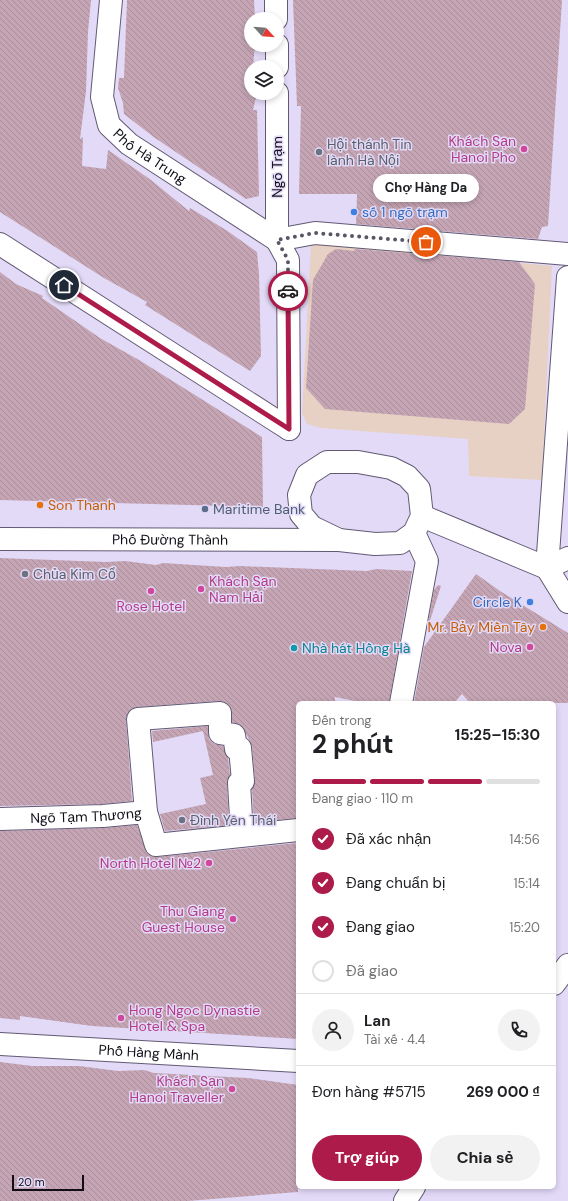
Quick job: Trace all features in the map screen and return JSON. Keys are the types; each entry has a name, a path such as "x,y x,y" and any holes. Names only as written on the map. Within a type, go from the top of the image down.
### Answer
{"street":[{"name":"Phố Hà Trung","path":"111,0 102,97 109,125 129,144 277,240"},
{"path":"276,0 276,12"},
{"name":"Ngõ Trạm","path":"277,100 277,240"},
{"path":"0,244 289,429 288,260 277,240 315,233 568,254"},
{"path":"568,277 547,568 568,602"},
{"path":"401,701 427,561 418,525 419,489 407,476 391,468 358,462 327,462 307,475 299,495 301,514 312,526 339,540 375,544 400,543 418,525"},
{"path":"418,525 547,568 568,558"},
{"name":"Phố Đường Thành","path":"0,538 339,540"},
{"path":"146,812 138,719 220,714 220,733 234,735 236,749 240,748 243,781 239,783 242,835"},
{"name":"Ngõ Tạm Thương","path":"0,819 103,816 146,812 156,845 296,830"},
{"path":"556,981 568,965"},
{"name":"Phố Hàng Mành","path":"0,1044 296,1061"},
{"path":"405,1201 413,1189"}],"shaded area":[{"path":"311,243 552,266 542,480 469,476 468,439 321,428 307,424 302,413"}],"building":[{"path":"0,0 91,0 88,32 86,91 80,139 83,137 82,166 106,169 108,150 151,180 189,211 190,208 226,230 257,252 261,356 250,371 145,305 147,302 104,278 0,212"},
{"path":"127,0 254,0 255,12 244,12 244,52 254,52 254,60 244,60 244,100 255,100 253,110 257,110 259,196 246,199 155,138 124,114 123,103 118,88 119,78 124,78"},
{"path":"293,0 562,0 548,226 542,227 538,239 356,224 357,194 299,194 301,106 297,106"},
{"path":"336,249 354,251 355,249 519,262 535,284 525,409 509,424 325,409 306,388 313,280 328,254"},
{"path":"0,272 16,284 43,296 42,298 100,338 139,360 262,437 263,507 0,500"},
{"path":"0,558 106,562 125,561 156,565 163,563 226,567 240,566 367,571 376,569 412,571 389,701 355,701 335,697 335,701 296,701 296,818 254,822 252,789 255,780 252,746 243,727 232,722 230,706 225,702 219,701 137,707 131,709 127,714 126,720 132,801 102,804 0,806"},
{"path":"476,574 500,591 568,633 568,703 556,703 556,701 468,701 462,694 456,701 414,701 424,647"},
{"path":"438,585 441,586 427,630 434,590"},
{"path":"208,726 209,739 213,743 223,746 228,758 230,775 227,784 229,825 165,831 160,814 206,804 200,778 213,775 203,731 153,742 152,731"},
{"path":"137,825 147,853 157,857 296,843 296,1039 92,1026 20,1016 20,1020 0,1018 0,831 103,828"},
{"path":"0,1062 32,1066 79,1066 118,1071 144,1070 154,1073 248,1078 296,1085 296,1189 298,1189 298,1192 188,1201 0,1201"}],"way so far":[{"path":"288,291 288,260 277,240 315,233 426,242"}],"place":[{"name":"Khách Sạn Hanoi Pho","path":"524,149"},
{"name":"Hội thánh Tin lành Hà Nội","path":"319,152"},
{"name":"số 1 ngõ trạm","path":"354,212"},
{"name":"Chợ Hàng Da","path":"426,242"},
{"name":"Son Thanh","path":"40,505"},
{"name":"Maritime Bank","path":"205,509"},
{"name":"Chủa Kim Cổ","path":"25,574"},
{"name":"Khách Sạn Nam Hải","path":"201,589"},
{"name":"Rose Hotel","path":"151,591"},
{"name":"Circle K","path":"530,602"},
{"name":"Mr. Bảy Miền Tây","path":"543,627"},
{"name":"Nova","path":"530,647"},
{"name":"Nhà hát Hồng Hà","path":"294,648"},
{"name":"Đình Yên Thái","path":"182,820"},
{"name":"North Hotel №2","path":"209,863"},
{"name":"Thu Giang Guest House","path":"233,919"},
{"name":"Hong Ngoc Dynastie Hotel & Spa","path":"121,1018"},
{"name":"Khách Sạn Hanoi Traveller","path":"232,1089"}],"route":[{"path":"64,285 289,429 288,291"}]}
